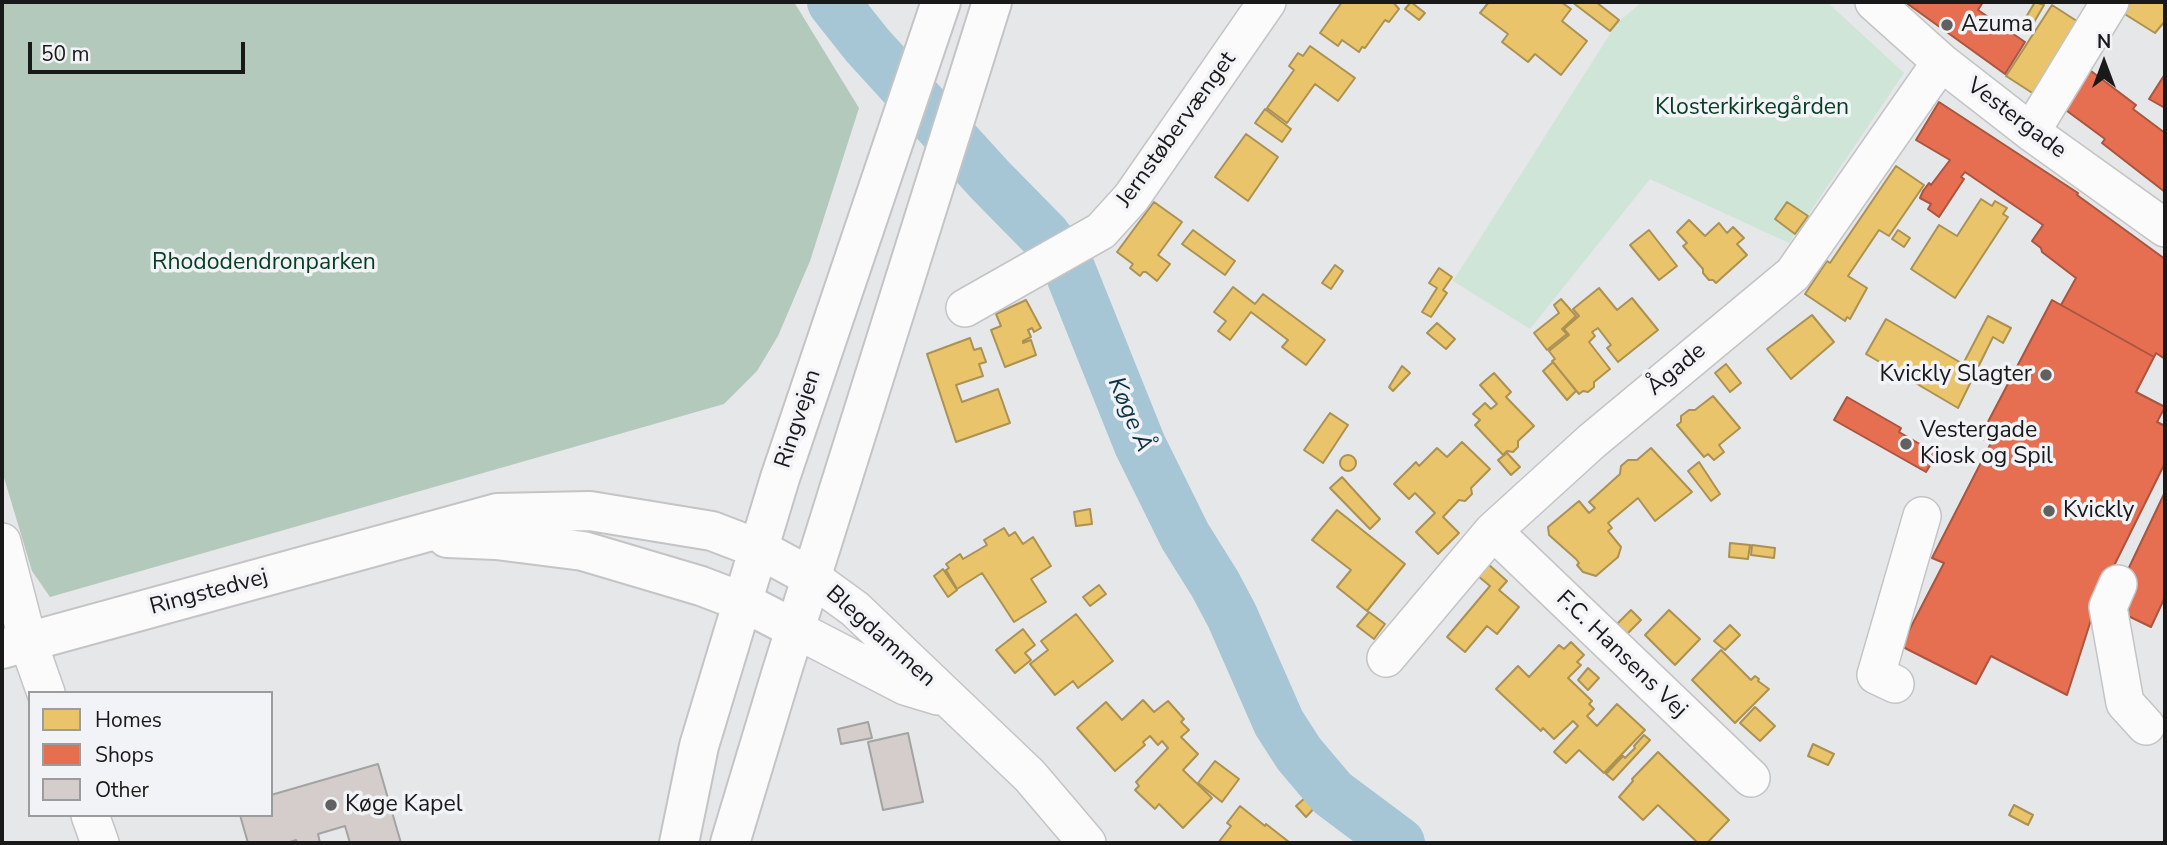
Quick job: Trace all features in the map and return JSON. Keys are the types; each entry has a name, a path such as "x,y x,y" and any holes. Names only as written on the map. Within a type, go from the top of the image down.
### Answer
{"main road":[{"path":"730,843 992,2"},
{"name":"Ringvejen","path":"678,843 699,746 814,373 937,17"},
{"name":"Ringstedvej","path":"15,645 497,513 590,511 712,531 759,549 811,577"},
{"name":"Ringstedvej","path":"417,537 496,540 583,551 701,586 743,602 795,629"}],"street":[{"name":"Jernstøbervænget","path":"965,308 1101,231 1131,198 1267,2"},
{"name":"Vestergade","path":"1874,2 1941,61 2031,132 2165,228"},
{"path":"2031,132 2110,2"},
{"name":"Ågade","path":"1386,658 1493,531 1592,440 1793,274 1941,61"},
{"path":"1895,684 1876,675 1922,516"},
{"name":"F.C. Hansens Vej","path":"1493,531 1751,778"},
{"path":"2,542 15,645 45,691"},
{"name":"Blegdammen","path":"811,577 855,609 1030,776 1087,843"},
{"path":"2118,584 2108,607 2125,703 2146,726"},
{"name":"Blegdammen","path":"795,629 905,686 948,699"},
{"path":"91,817 100,843"}],"green space":[{"name":"Rhododendronparken","path":"2,2 794,2 859,108 810,261 778,336 757,371 724,404 50,597 32,571 2,471"},
{"name":"Klosterkirkegården","path":"1642,2 1827,2 1904,73 1789,243 1650,179 1530,329 1453,281 1617,23"}],"building: Homes":[{"path":"1342,2 1393,2 1399,9 1389,22 1385,20 1365,48 1362,47 1359,52 1342,40 1338,46 1320,33"},
{"path":"1411,2 1425,13 1419,20 1405,9"},
{"path":"1489,2 1561,2 1571,9 1562,21 1587,41 1561,75 1535,54 1528,62 1502,42 1508,34 1480,13"},
{"path":"1572,2 1596,2 1619,20 1610,31"},
{"path":"2035,2 2044,5 2030,29 2022,24"},
{"path":"2130,2 2165,2 2165,21 2155,33 2123,13"},
{"path":"2052,5 2083,25 2037,96 2006,76"},
{"path":"1310,46 1355,78 1338,101 1315,84 1287,123 1267,108 1294,70 1289,66 1298,53 1303,56"},
{"path":"1265,109 1291,129 1282,142 1255,123"},
{"path":"1246,134 1278,157 1248,201 1215,177"},
{"path":"1896,166 1924,185 1889,236 1879,230 1848,276 1867,288 1850,319 1847,317 1845,321 1805,294 1827,261 1830,263"},
{"path":"1981,199 1992,206 1995,201 2007,208 2003,214 2008,217 1955,298 1911,269 1939,225 1957,236"},
{"path":"1154,202 1182,222 1158,255 1170,264 1157,281 1146,272 1140,276 1130,268 1133,264 1117,252"},
{"path":"1787,202 1808,216 1795,234 1775,219"},
{"path":"1689,220 1705,236 1719,223 1727,233 1733,227 1744,238 1737,244 1747,255 1716,283 1703,273 1703,269 1683,246 1687,243 1677,232"},
{"path":"1193,230 1235,261 1225,275 1182,244"},
{"path":"1649,230 1677,266 1659,280 1630,245"},
{"path":"1898,230 1910,238 1904,247 1892,239"},
{"path":"1335,265 1343,271 1331,289 1322,283"},
{"path":"1439,268 1452,277 1443,290 1447,293 1431,317 1422,312 1437,288 1429,283"},
{"path":"1233,287 1255,304 1263,294 1325,340 1306,365 1282,347 1288,340 1251,312 1230,340 1218,331 1226,321 1214,312"},
{"path":"1599,288 1617,310 1632,298 1658,330 1618,362 1607,348 1611,345 1598,328 1592,332 1595,336 1589,342 1610,369 1594,382 1594,387 1588,392 1579,394 1552,361 1555,359 1549,351 1569,335 1564,329 1579,316 1573,309"},
{"path":"1561,299 1576,316 1562,329 1567,334 1547,350 1534,333 1559,313 1554,305"},
{"path":"1026,300 1041,328 1034,332 1032,328 1028,330 1031,337 1023,343 1031,340 1036,355 1005,367 991,330 1001,326 996,314"},
{"path":"1812,315 1834,342 1791,379 1767,349"},
{"path":"1988,316 2011,328 2003,343 1993,337 1958,408 1866,354 1886,319 1963,364"},
{"path":"1437,323 1455,339 1446,349 1427,333"},
{"path":"970,338 974,350 981,348 986,362 979,364 983,376 956,385 962,402 998,389 1010,423 956,442 927,354"},
{"path":"1553,362 1576,391 1567,400 1543,371"},
{"path":"1726,364 1741,383 1730,392 1715,373"},
{"path":"1402,366 1410,373 1393,391 1389,387"},
{"path":"1494,373 1511,392 1506,397 1534,426 1518,441 1518,447 1513,452 1507,451 1503,455 1475,425 1480,420 1473,414 1485,403 1491,409 1497,404 1480,385"},
{"path":"1713,396 1740,428 1719,445 1724,452 1714,460 1708,454 1704,457 1677,425 1681,422 1681,416 1689,410 1695,410"},
{"path":"1330,413 1348,425 1323,463 1304,450"},
{"path":"1462,442 1490,469 1471,488 1472,494 1465,501 1459,500 1443,517 1459,533 1438,554 1416,532 1435,513 1415,493 1409,499 1394,484 1416,462 1419,466 1437,448 1447,457"},
{"path":"1651,448 1692,492 1655,521 1638,498 1608,523 1612,528 1608,531 1621,547 1618,557 1596,576 1583,572 1576,559 1549,535 1548,527 1579,501 1589,513 1595,508 1589,502 1620,474 1621,466 1628,460 1637,460"},
{"path":"1507,453 1520,467 1511,475 1498,460"},
{"path":"1345,455 1351,455 1356,463 1354,469 1345,471 1340,466 1340,460"},
{"path":"1699,462 1720,494 1711,501 1688,471"},
{"path":"1342,477 1380,519 1370,529 1330,488"},
{"path":"1090,509 1092,524 1076,526 1074,512"},
{"path":"1337,510 1405,564 1367,611 1337,587 1351,570 1312,540"},
{"path":"1004,528 1009,536 1015,532 1023,544 1033,537 1051,566 1031,579 1046,602 1014,622 982,573 957,589 946,570 949,568 946,564 960,554 963,559 987,545 984,540"},
{"path":"1730,543 1750,545 1748,559 1729,557"},
{"path":"1752,545 1775,548 1774,558 1751,555"},
{"path":"1488,564 1507,581 1499,590 1519,607 1497,634 1487,626 1465,652 1447,637 1490,586 1478,576"},
{"path":"943,569 957,590 948,597 934,576"},
{"path":"1099,585 1106,594 1090,606 1083,597"},
{"path":"1631,610 1641,620 1627,634 1617,624"},
{"path":"1669,610 1700,639 1675,665 1645,635"},
{"path":"1369,612 1385,624 1374,639 1357,626"},
{"path":"1076,614 1113,661 1078,688 1073,681 1055,695 1030,664 1048,650 1041,641"},
{"path":"1730,625 1740,635 1725,650 1714,641"},
{"path":"1023,629 1035,645 1025,653 1031,660 1015,673 996,650"},
{"path":"1571,642 1584,655 1577,662 1581,665 1568,678 1592,701 1589,704 1594,709 1587,716 1597,726 1617,704 1645,730 1604,773 1579,750 1566,763 1554,752 1578,726 1573,721 1554,739 1543,728 1541,731 1496,689 1518,666 1529,677 1559,645 1564,649"},
{"path":"1721,650 1751,680 1755,676 1769,689 1735,723 1692,680"},
{"path":"1588,668 1599,678 1588,690 1578,680"},
{"path":"1143,700 1154,712 1168,701 1184,719 1181,722 1189,730 1181,737 1198,754 1183,770 1212,798 1183,828 1159,804 1155,809 1135,790 1139,786 1136,782 1168,748 1162,741 1158,745 1150,736 1143,742 1145,745 1115,771 1077,728 1106,702 1122,720"},
{"path":"1755,707 1775,726 1760,741 1740,723"},
{"path":"1644,735 1650,740 1613,780 1606,774 1635,748"},
{"path":"1813,744 1834,754 1828,765 1808,756"},
{"path":"1658,752 1729,820 1707,843 1698,843 1658,805 1643,820 1619,797"},
{"path":"1215,761 1239,779 1222,802 1198,783"},
{"path":"1307,796 1317,805 1306,817 1296,806"},
{"path":"2014,805 2033,815 2028,825 2009,815"},
{"path":"1240,806 1289,842 1218,843 1231,826 1227,823"}],"building: Shops":[{"path":"1905,2 1983,2 1978,10 2025,42 2005,74"},
{"path":"2091,71 2136,105 2133,109 2165,133 2165,192 2102,143 2105,139 2063,108"},
{"path":"2165,74 2165,108 2149,99"},
{"path":"1939,102 2078,193 2077,195 2165,259 2165,359 2156,353 2154,357 2061,305 2076,278 2032,241 2043,225 1965,172 1961,177 1964,179 1939,217 1928,209 1931,204 1920,198 1923,191 1950,160 1916,140"},
{"name":"Kvickly","path":"2052,300 2154,357 2136,392 2165,407 2157,422 2165,426 2165,463 2098,598 2067,695 1991,656 1976,684 1901,646 1944,563 1932,558 1991,443 1980,437"},
{"path":"1847,397 1901,428 1899,432 1937,454 1926,472 1834,420"},
{"path":"2165,492 2165,597 2151,627 2122,613 2136,583 2124,578"}],"building: Other":[{"path":"868,722 872,738 841,744 838,729"},
{"path":"908,733 923,802 883,810 868,742"},
{"name":"Køge Kapel","path":"378,764 401,843 350,843 345,826 318,834 320,843 297,843 296,840 287,843 248,843 241,817 273,817 273,794"}],"waterway":[{"name":"Køge Å","path":"833,2 867,45 1045,236 1069,268 1140,445 1185,536 1232,616 1279,723 1299,754 1332,793 1399,843"}],"place":[{"name":"Azuma","path":"1947,25"},
{"name":"Kvickly Slagter","path":"2046,375"},
{"name":"Vestergade Kiosk og Spil","path":"1906,444"},
{"name":"Kvickly","path":"2049,511"},
{"name":"Køge Kapel","path":"331,805"}]}
